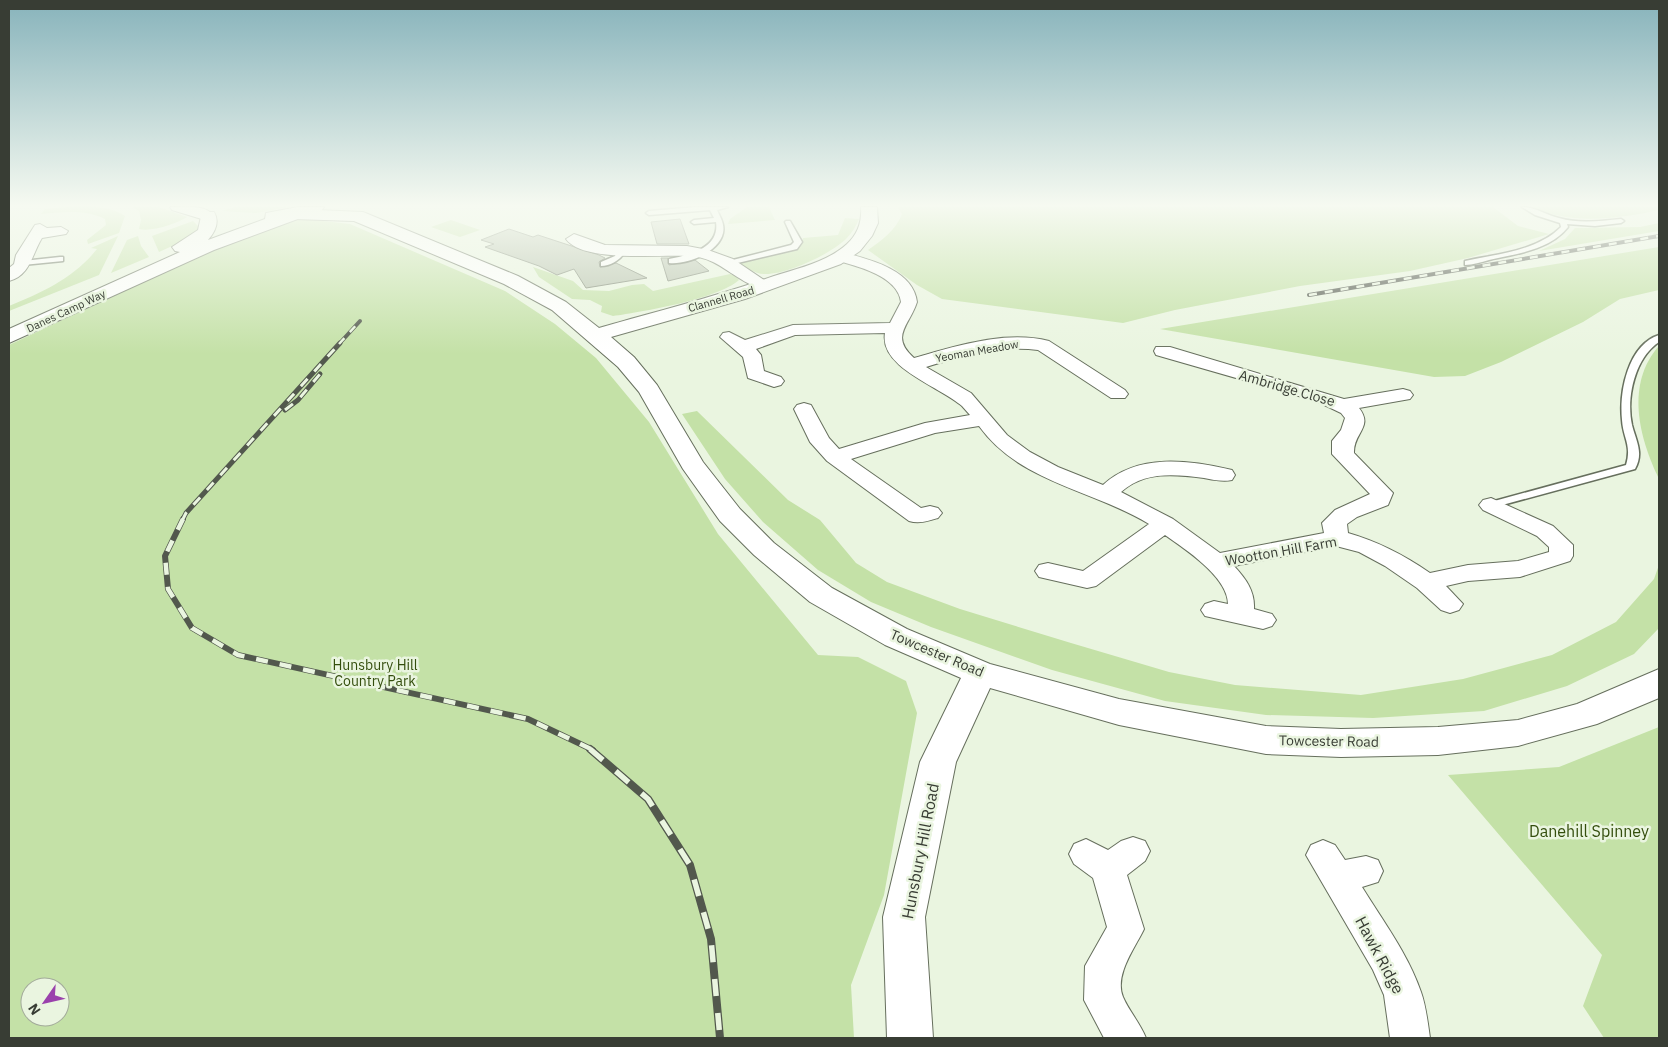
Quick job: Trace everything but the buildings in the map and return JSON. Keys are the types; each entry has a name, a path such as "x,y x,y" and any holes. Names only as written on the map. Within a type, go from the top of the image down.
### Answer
{"main road":[{"name":"Danes Camp Way","path":"9,325 162,256"},
{"name":"Danes Camp Way","path":"9,337 186,256"},
{"name":"Towcester Road","path":"455,256 511,280 559,306 626,362 649,390 692,464 730,515 764,549 821,595 896,637 980,673 1119,712 1266,740 1342,743 1438,741 1518,733 1585,716 1650,688 1659,681"},
{"name":"Clannell Road","path":"596,335 765,286 841,257"},
{"name":"Hunsbury Hill Road","path":"910,1038 907,1010 904,917 938,762 980,673"}],"street":[{"path":"9,276 23,264 24,256"},
{"path":"708,256 728,264 765,286"},
{"path":"774,381 747,377 752,356 736,342 793,330 855,327 894,328 908,302 908,292 898,281 880,271 861,262 841,257"},
{"name":"Yeoman Meadow","path":"894,328 893,339 899,353 911,364 960,393 974,405 1001,440 1034,465 1062,479 1106,494 1137,508 1165,524 1216,562 1230,575 1242,594 1252,618 1214,610"},
{"name":"Yeoman Meadow","path":"911,364 1027,339 1043,345 1118,394"},
{"name":"Ambridge Close","path":"1163,351 1283,381 1342,405 1353,413 1356,421 1354,430 1343,441 1343,454 1382,492 1380,500 1364,508 1340,515 1334,523 1337,538"},
{"path":"1342,405 1402,395"},
{"path":"814,414 822,444 862,479 900,502 915,517"},
{"path":"836,457 932,427 984,419"},
{"path":"1106,494 1118,481 1136,472 1202,465 1224,475"},
{"path":"1426,582 1468,573 1520,569 1561,556 1561,545 1545,531 1491,505"},
{"path":"1048,571 1092,588 1165,524"},
{"name":"Wootton Hill Farm","path":"1216,562 1337,538 1368,547 1394,560 1426,582 1450,604"},
{"path":"1109,858 1126,929 1104,966 1103,1000 1126,1038"},
{"name":"Hawk Ridge","path":"1342,868 1402,994 1410,1038"}],"lane":[{"path":"604,264 619,256"},
{"path":"672,261 684,260 694,256"},
{"path":"728,264 760,256"},
{"path":"1468,263 1495,256"},
{"path":"23,264 60,259"},
{"path":"1491,505 1630,467 1636,451 1626,417 1628,386 1633,369 1650,342 1659,338"}],"green space":[{"path":"91,256 108,256 99,275 9,311 9,306 57,283"},
{"path":"119,256 149,257 111,273"},
{"name":"Hunsbury Hill Country Park","path":"199,256 424,256 505,291 555,324 596,358 649,422 718,534 818,655 858,657 906,681 917,713 884,895 851,985 854,1038 9,1038 9,345"},
{"path":"821,256 784,271 764,274 754,272 739,263 764,257"},
{"path":"876,256 1475,256 1410,271 1300,286 1175,310 1123,323 942,299 917,285"},
{"path":"1605,256 1659,256 1659,290 1620,299 1583,322 1501,362 1465,376 1434,377 1160,329"},
{"path":"533,267 573,281 583,290 609,291 644,284 653,291 730,274 736,276 739,280 729,287 698,299 613,316 601,312 602,306 590,300 572,299 539,277"},
{"path":"1659,346 1659,479 1641,429 1639,394 1642,377 1648,361"},
{"path":"697,411 788,500 820,520 856,563 887,582 960,609 1169,672 1235,685 1361,695 1463,679 1552,655 1616,622 1654,579 1659,565 1659,628 1634,654 1567,686 1484,711 1373,718 1266,715 1165,701 1052,670 931,627 871,602 818,570 763,522 725,479 682,414"},
{"name":"Danehill Spinney","path":"1659,727 1659,1038 1604,1038 1583,1006 1602,955 1448,775 1559,767"}],"railway":[{"path":"1309,295 1541,256"},
{"path":"339,344 360,321"},
{"path":"183,519 186,513 340,343"},
{"path":"285,410 298,400 320,374"},
{"path":"183,519 165,556 168,589 192,628 238,655 528,719 593,750"},
{"path":"590,749 648,799 690,865 711,939 720,1038"}]}
